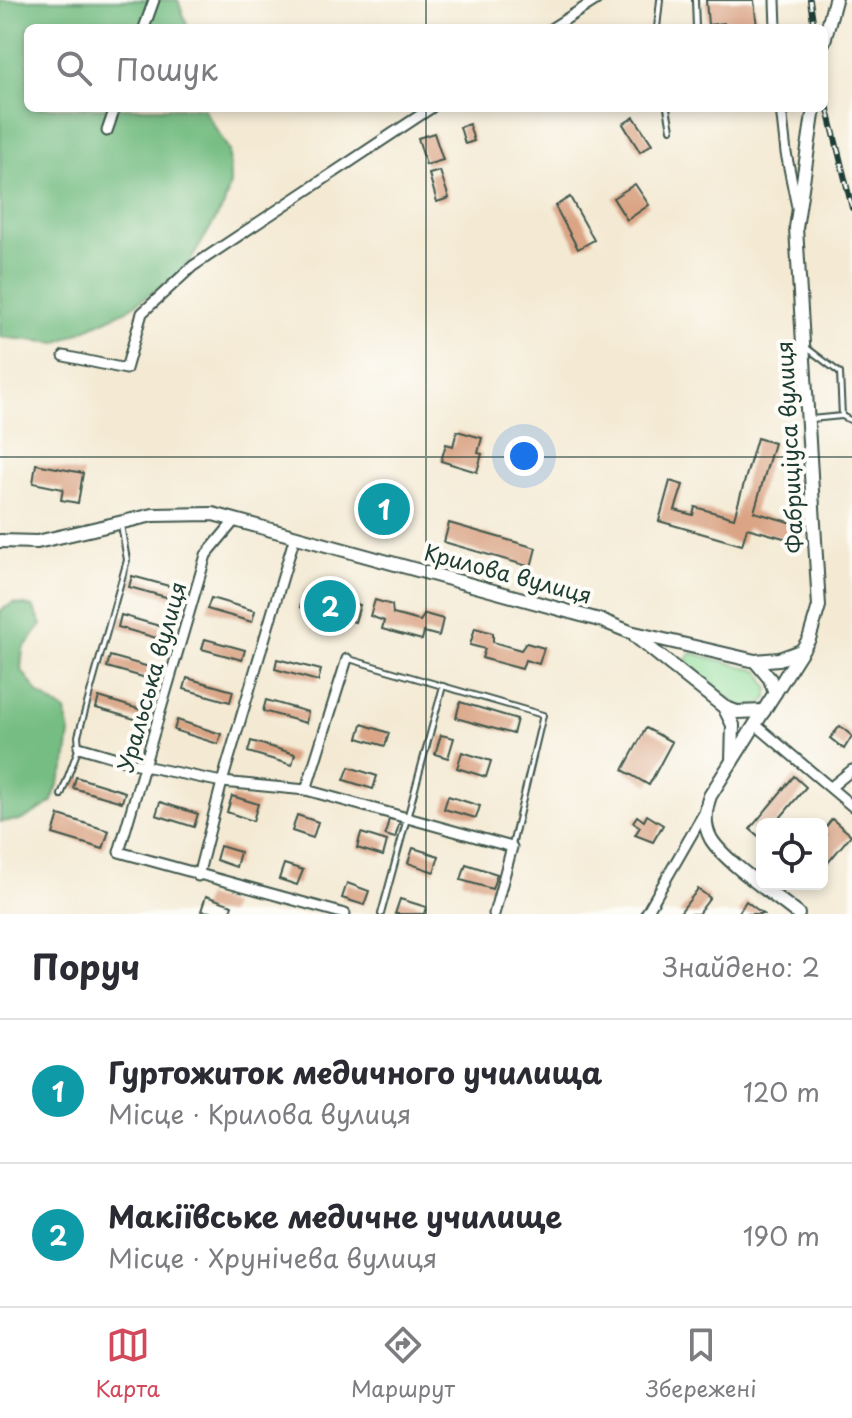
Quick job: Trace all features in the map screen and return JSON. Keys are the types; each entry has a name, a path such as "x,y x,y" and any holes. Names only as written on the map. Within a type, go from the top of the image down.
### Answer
{"main road":[{"path":"828,26 835,0"},
{"name":"Фабриціуса вулиця","path":"704,813 710,796 809,639 819,606 796,228 813,112"},
{"name":"Крилова вулиця","path":"1,541 37,542 153,515 213,514 603,621 630,632"},
{"path":"630,632 755,661 779,659 801,651"},
{"path":"630,632 724,707 737,712 764,711"},
{"path":"676,667 680,650 687,646"},
{"path":"755,661 770,679 775,693"},
{"path":"724,707 733,725 732,761"},
{"path":"704,813 710,838 723,853 798,914"}],"street":[{"path":"145,24 154,0"},
{"path":"558,24 596,0"},
{"path":"775,0 776,24"},
{"path":"107,131 114,112"},
{"path":"64,356 126,369 142,313 193,266 425,112"},
{"path":"781,112 786,153 799,213"},
{"name":"Уральська вулиця","path":"198,876 119,852 206,555 235,520"},
{"path":"295,536 222,782 198,876 345,914"},
{"path":"306,790 347,659"},
{"path":"756,725 852,806"},
{"path":"79,747 144,766 222,782 306,790 512,847 494,914"},
{"path":"831,787 852,770"},
{"path":"646,914 704,813"}],"lane":[{"path":"657,24 660,0"},
{"path":"695,0 696,24"},
{"path":"668,112 671,129"},
{"path":"804,346 840,373 842,416"},
{"path":"809,420 842,416 852,421"},
{"path":"61,795 79,747 78,736 127,560 121,522"},
{"path":"347,659 543,715 512,847"},
{"path":"381,914 443,686"}],"green space":[{"path":"0,0 178,0 187,24 24,24 24,112 205,112 229,150 230,184 224,205 190,262 174,278 127,310 57,343 0,337"},
{"path":"13,603 33,607 42,625 23,649 21,669 39,694 65,711 70,733 66,764 51,803 22,820 0,822 0,611"},
{"path":"692,653 759,671 769,689 767,698 760,706 739,706 689,665 686,659"}],"building":[{"path":"706,0 754,0 757,24 708,24"},
{"path":"634,117 652,144 640,152 623,124"},
{"path":"469,124 474,141 465,144 460,127"},
{"path":"434,133 443,160 426,165 418,138"},
{"path":"440,171 449,198 437,202 429,174"},
{"path":"635,184 649,205 627,220 613,198"},
{"path":"570,197 594,240 578,249 555,206"},
{"path":"457,431 482,438 477,472 441,461 446,444 453,446"},
{"path":"757,438 774,443 754,512 800,525 795,541 747,528 742,545 659,521 670,481 683,485 675,510 693,515 695,507 734,518"},
{"path":"36,464 83,473 78,503 61,500 63,489 33,483"},
{"path":"368,490 408,502 401,527 361,515"},
{"path":"449,523 536,548 531,567 444,542"},
{"path":"132,576 180,589 177,600 129,587"},
{"path":"305,590 360,605 355,622 300,607"},
{"path":"211,598 255,611 252,622 207,609"},
{"path":"375,600 392,605 393,614 420,621 425,614 443,619 439,636 424,632 422,640 382,629 384,621 370,616"},
{"path":"121,615 170,629 167,641 118,627"},
{"path":"475,628 493,633 493,642 521,650 526,643 544,648 539,664 525,660 522,669 482,658 485,649 470,645"},
{"path":"205,639 245,650 242,660 202,649"},
{"path":"110,656 160,670 157,681 107,667"},
{"path":"277,659 321,670 318,681 275,669"},
{"path":"187,678 233,691 230,702 184,689"},
{"path":"99,697 145,711 142,721 96,708"},
{"path":"266,700 308,712 306,723 263,711"},
{"path":"460,702 517,719 513,734 456,718"},
{"path":"177,720 221,734 218,744 174,730"},
{"path":"362,724 389,733 385,746 358,738"},
{"path":"840,726 852,736 844,749 830,738"},
{"path":"646,728 672,742 649,785 623,770"},
{"path":"441,735 454,738 448,758 435,754"},
{"path":"251,741 295,754 292,765 248,752"},
{"path":"462,752 491,761 486,777 457,768"},
{"path":"349,767 377,776 373,789 344,780"},
{"path":"794,776 806,787 780,818 759,818"},
{"path":"76,777 125,792 122,802 73,788"},
{"path":"232,796 258,804 253,821 227,812"},
{"path":"448,796 480,806 476,818 444,809"},
{"path":"160,802 198,814 194,827 156,815"},
{"path":"59,815 109,831 103,849 53,834"},
{"path":"297,815 318,822 313,838 292,831"},
{"path":"647,815 663,825 653,842 635,835 640,827 633,822 637,816 644,821"},
{"path":"389,819 400,821 395,838 385,835"},
{"path":"832,819 851,835 828,863 828,824"},
{"path":"361,833 387,841 383,856 357,848"},
{"path":"220,846 240,852 236,867 216,860"},
{"path":"413,848 439,856 434,872 408,863"},
{"path":"284,864 303,870 297,885 279,879"},
{"path":"466,864 497,874 492,889 461,880"},
{"path":"347,883 369,891 364,905 342,898"},
{"path":"698,889 710,898 698,914 679,914"},
{"path":"206,896 232,905 229,914 201,911"},
{"path":"400,899 426,907 424,914 395,914"},
{"path":"746,901 763,914 738,914"}],"railway":[{"path":"810,0 813,24"},
{"path":"828,109 852,208"}],"place":[{"name":"Гуртожиток медичного училища","path":"384,509"},
{"name":"Макіївське медичне училище","path":"330,606"}]}
